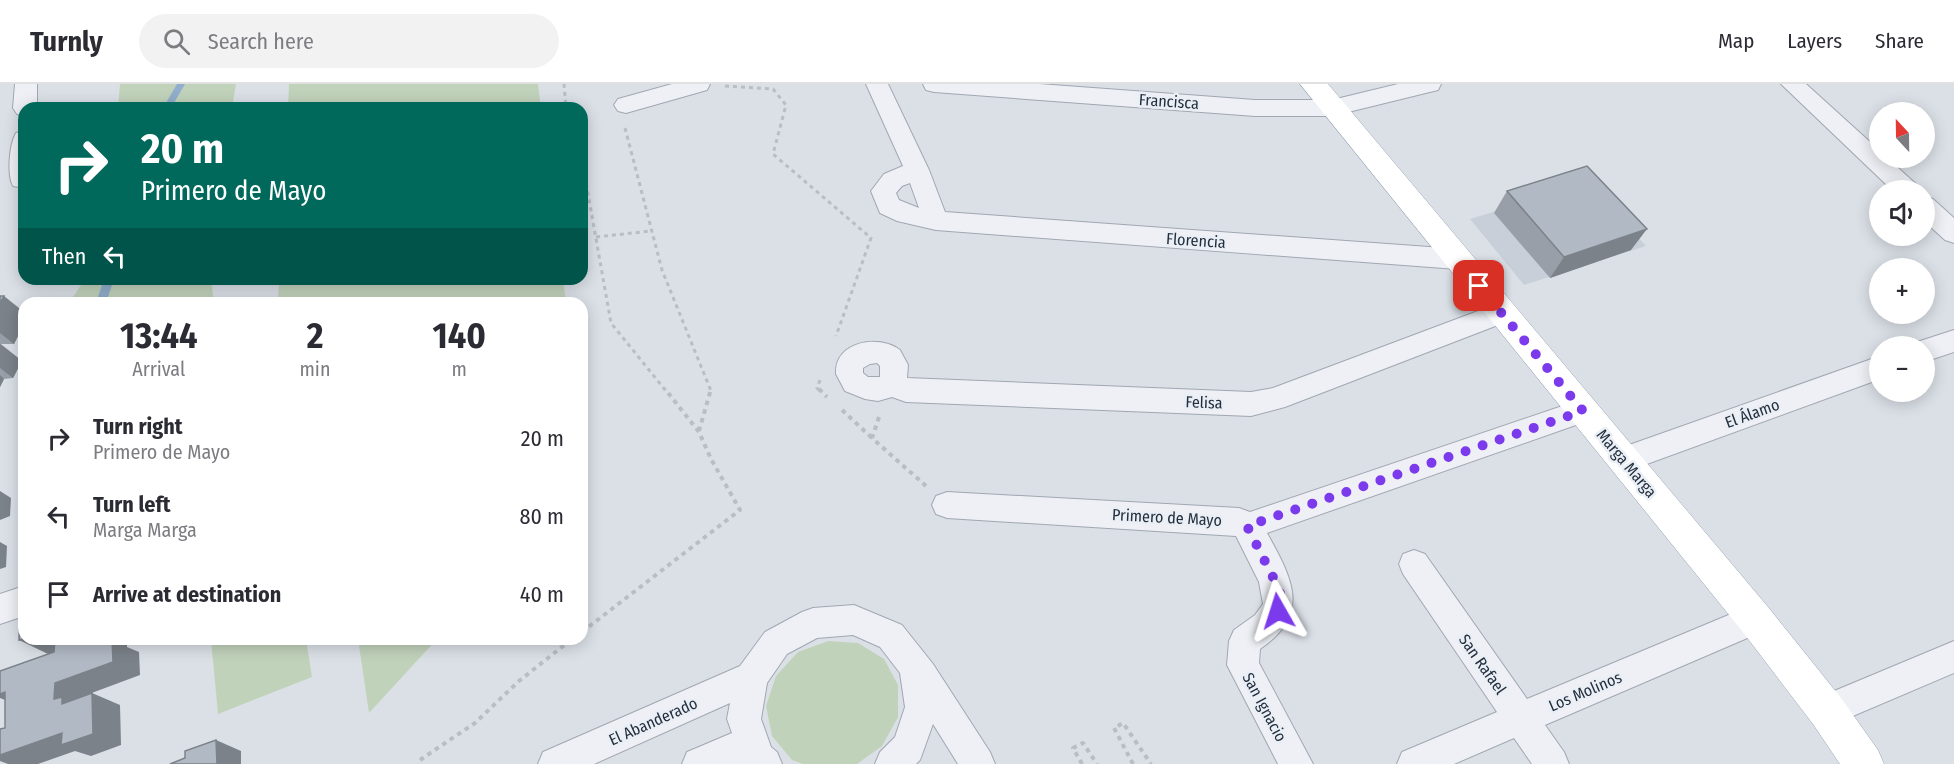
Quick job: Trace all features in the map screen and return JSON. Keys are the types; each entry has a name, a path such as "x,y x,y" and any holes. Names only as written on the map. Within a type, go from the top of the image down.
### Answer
{"main road":[{"name":"Marga Marga","path":"1313,84 1755,619 1827,711 1864,764"}],"street":[{"path":"25,102 26,84"},
{"path":"626,105 699,84"},
{"path":"877,84 917,170 936,221"},
{"name":"Francisca","path":"934,84 1255,108 1332,108 1430,84"},
{"path":"1792,84 1896,180"},
{"name":"Florencia","path":"917,170 893,180 883,191 889,206 906,214 936,221 1457,259"},
{"path":"1935,216 1954,234"},
{"name":"Felisa","path":"891,385 906,390 1251,404 1275,399 1502,314"},
{"path":"1935,347 1954,340"},
{"name":"El Álamo","path":"1625,459 1869,371"},
{"path":"1247,526 1583,411"},
{"name":"Primero de Mayo","path":"947,505 1239,521 1247,526"},
{"name":"San Ignacio","path":"1247,526 1280,591 1278,611 1267,626 1245,641 1243,665 1296,764"},
{"name":"San Rafael","path":"1414,564 1552,764"},
{"path":"0,609 18,603"},
{"name":"Los Molinos","path":"1414,764 1755,619"},
{"path":"699,764 758,753 744,719 752,677 776,643 813,623 854,620 891,636 915,667 978,764"},
{"path":"1827,711 1954,657"},
{"path":"892,764 908,748 922,707 915,667"},
{"name":"El Abanderado","path":"555,764 752,677"}],"path":[{"path":"564,84 566,102"},
{"path":"699,84 773,89 786,105 774,154 872,238 832,345"},
{"path":"626,105 622,117 662,270 711,390 699,432"},
{"path":"588,193 611,323 699,432 711,459 740,510 588,627"},
{"path":"596,237 651,231"},
{"path":"821,377 817,388 833,402"},
{"path":"872,438 891,385"},
{"path":"841,409 947,505"},
{"path":"420,760 476,723 519,681 565,645"},
{"path":"1133,764 1114,728 1123,723 1151,764"},
{"path":"1082,764 1073,748 1083,742 1097,764"}],"shaded area":[{"path":"1589,183 1646,246 1524,285 1470,219"}],"green space":[{"path":"120,84 236,84 233,102 118,102"},
{"path":"289,84 538,84 540,102 288,102"},
{"path":"81,285 212,285 213,297 73,297"},
{"path":"279,285 564,285 565,297 278,297"},
{"path":"828,641 858,643 884,659 898,685 898,717 882,746 857,764 803,764 792,760 772,736 766,706 776,676 798,652"},
{"path":"212,645 307,645 312,677 218,714"},
{"path":"359,645 431,645 369,713"}],"building":[{"path":"1587,166 1647,229 1564,257 1507,191"},
{"path":"55,645 112,645 113,662 55,683 54,699 62,697 62,704 92,693 93,734 61,745 62,733 0,755 0,729 5,728 5,692 0,694 0,671 54,652"},
{"path":"216,740 217,764 170,764 185,758 185,751"}],"waterway":[{"path":"170,102 181,84"},
{"path":"103,297 107,285"}],"route":[{"path":"1278,611 1280,591 1247,526 1583,411 1479,286"}]}
